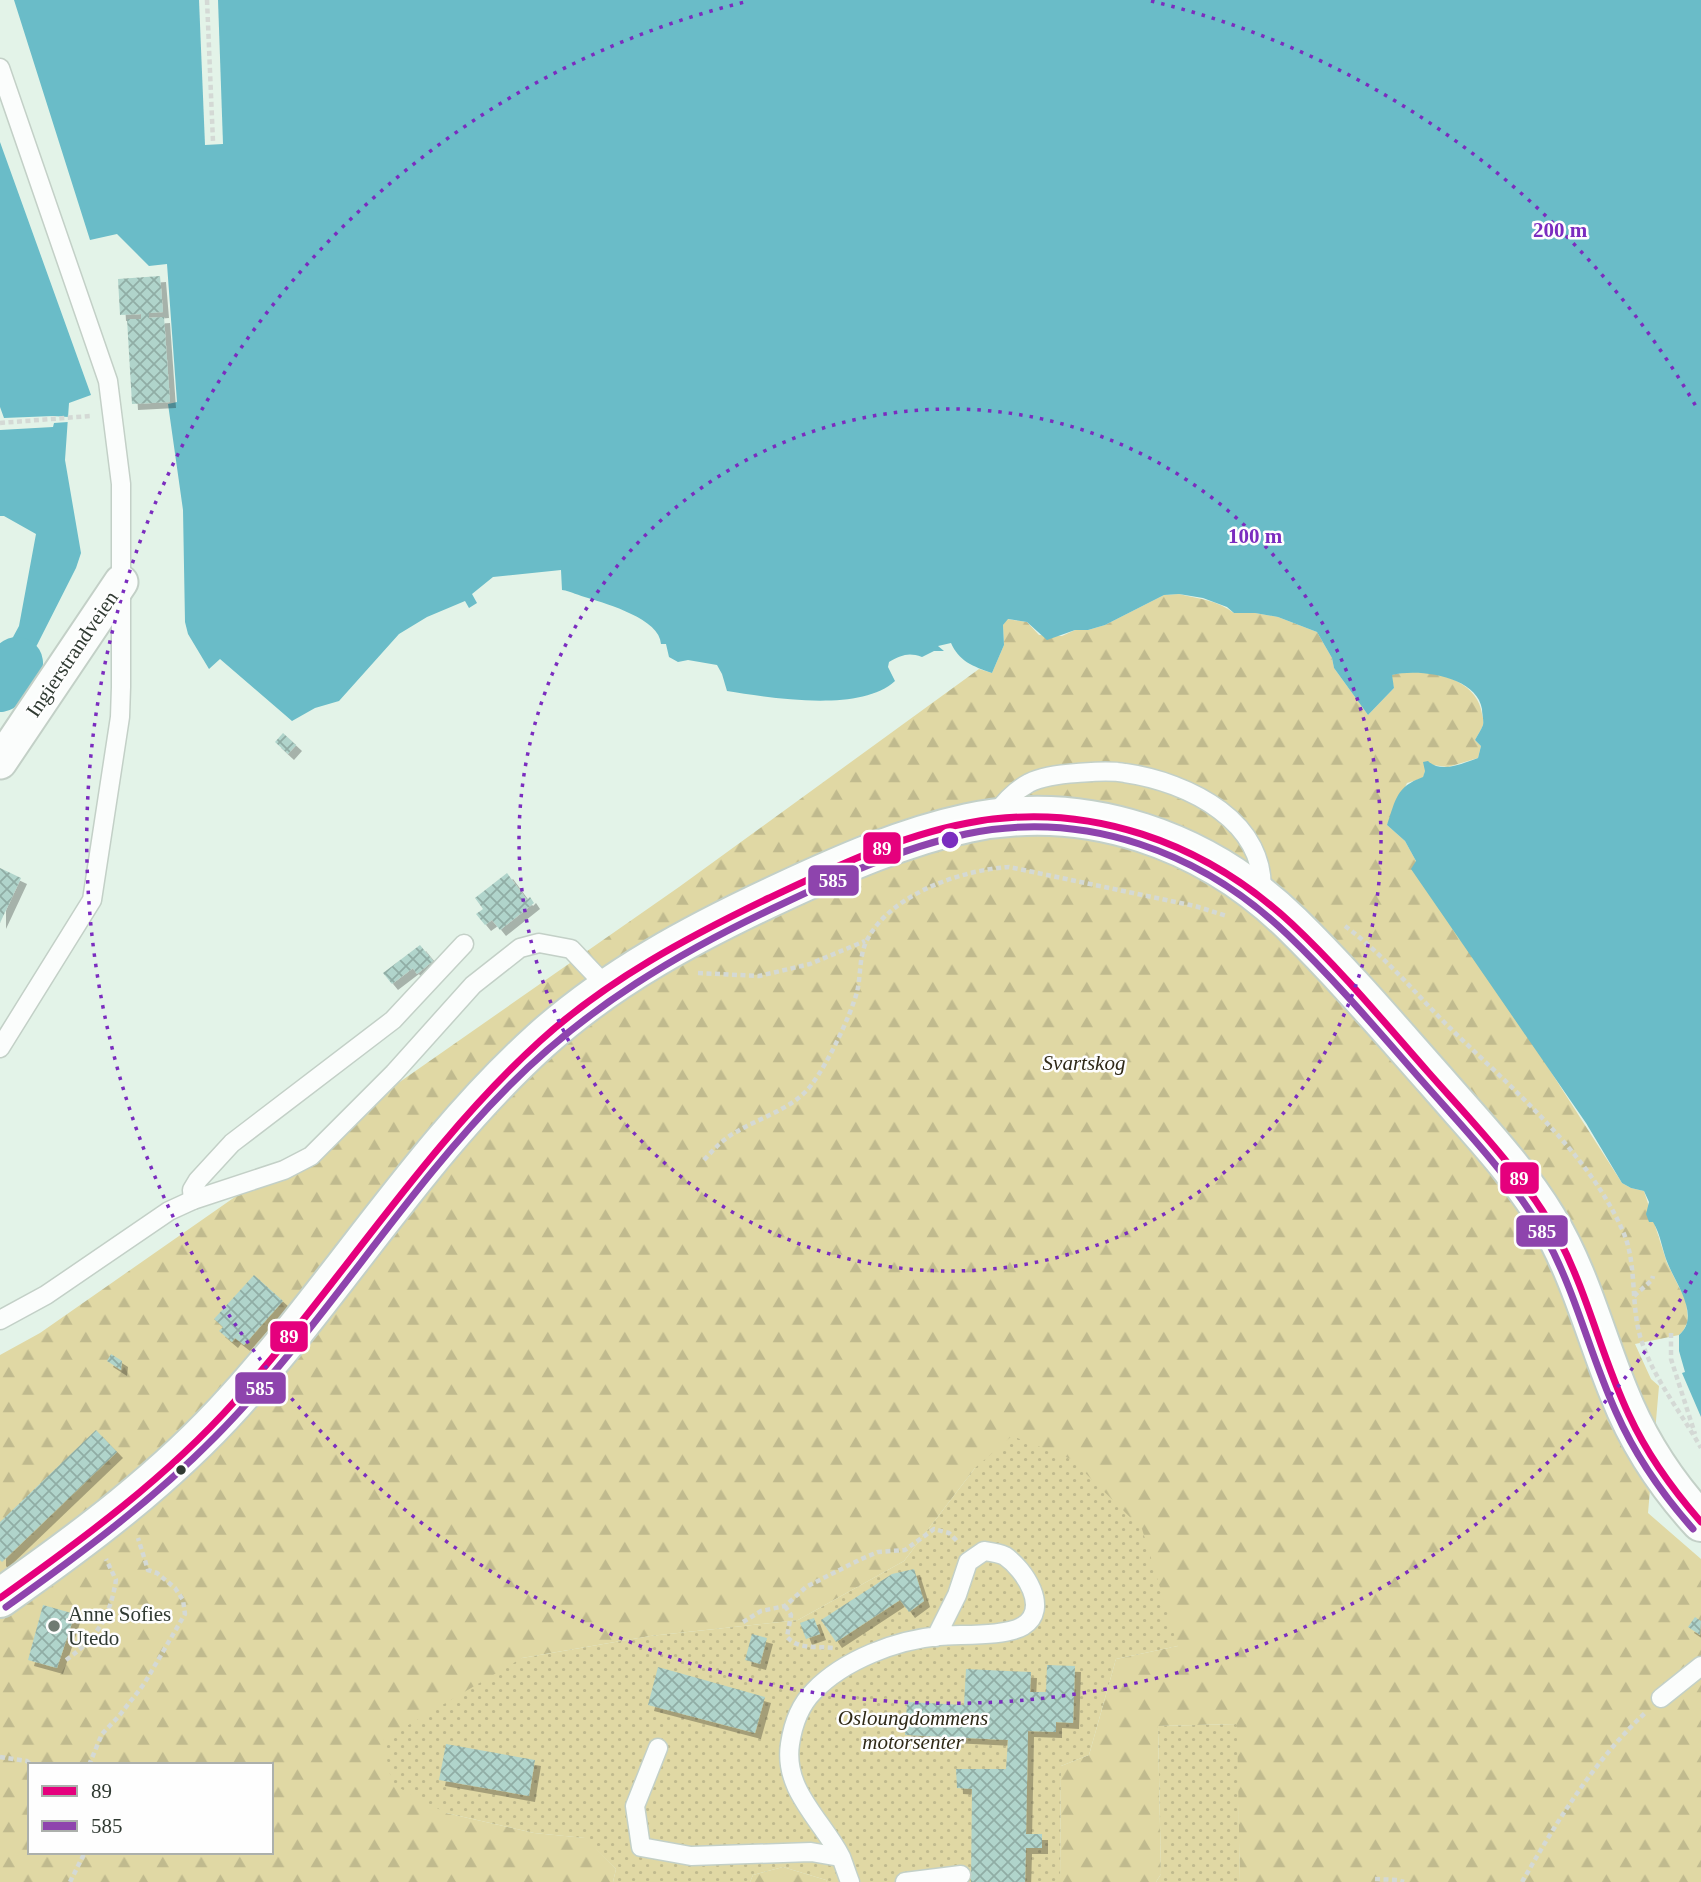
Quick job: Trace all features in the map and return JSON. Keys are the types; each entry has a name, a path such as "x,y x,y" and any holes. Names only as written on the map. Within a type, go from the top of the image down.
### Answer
{"main road":[{"path":"0,1598 101,1525 173,1465 238,1398 420,1173 515,1064 571,1014 607,987 712,925 809,879 907,840 992,818 1019,816 1062,816 1113,823 1145,832 1209,861 1245,907 1293,925 1348,981 1475,1125 1549,1221 1567,1257 1619,1395 1633,1423 1666,1479 1701,1522"}],"street":[{"name":"Ingierstrandveien","path":"0,762 121,582"}],"lane":[{"path":"0,68 108,381 121,484 120,717 92,900 0,1048"},
{"path":"992,818 1009,796 1043,778 1079,773 1123,772 1155,779 1205,800 1240,828 1252,846 1263,879 1245,907"},
{"path":"0,1320 46,1296 169,1211 193,1200 284,1170 311,1156 394,1073 473,985 520,948 539,943 571,949 607,987"},
{"path":"193,1200 192,1189 198,1180 232,1143 393,1020 464,944"},
{"path":"850,1882 840,1857 800,1796 790,1761 790,1746 799,1713 815,1690 856,1662 894,1645 1021,1627 1030,1620 1034,1610 1035,1596 1030,1584 1003,1555 984,1551 968,1562 957,1595 936,1637"},
{"path":"1661,1698 1701,1666"},
{"path":"658,1748 635,1806 641,1847 691,1856 811,1852 840,1857"},
{"path":"905,1882 961,1875"}],"path":[{"path":"207,0 212,142"},
{"path":"0,423 59,420 112,413"},
{"path":"704,1160 719,1143 794,1102 812,1085 841,1030 856,993 866,941 883,920 922,891 961,874 986,868 1009,867 1195,906 1245,907"},
{"path":"686,972 759,976 810,964 866,941"},
{"path":"1634,1296 1653,1280 1653,1276"},
{"path":"1671,1333 1671,1360 1698,1443"},
{"path":"66,1660 102,1627 114,1596 116,1580 101,1525 137,1530 148,1570 157,1573 175,1588 183,1600 184,1614 144,1684 102,1734 90,1763"},
{"path":"743,1622 761,1611 785,1606 806,1587 859,1560 878,1552 905,1550 934,1530 949,1533 975,1557"},
{"path":"785,1606 791,1615 787,1637 793,1644 832,1647 856,1662"},
{"path":"1522,1882 1546,1839 1592,1771 1631,1726 1661,1698"},
{"path":"0,1756 29,1763"},
{"path":"69,1882 84,1854"},
{"path":"1375,1879 1404,1882"}],"green space":[{"name":"Svartskog","path":"1179,594 1208,600 1234,613 1278,617 1317,632 1332,658 1334,668 1368,715 1394,688 1391,675 1404,673 1433,673 1447,677 1470,691 1478,701 1483,723 1475,740 1481,746 1478,758 1448,767 1432,765 1425,771 1423,778 1407,783 1387,825 1405,841 1622,1183 1644,1191 1667,1263 1686,1301 1688,1321 1679,1335 1635,1344 1651,1379 1659,1386 1648,1513 1701,1559 1701,1882 1240,1882 1236,1724 1158,1726 1161,1874 1156,1882 1060,1882 1061,1766 1089,1755 1116,1659 1178,1646 975,1468 904,1561 798,1620 650,1636 522,1658 446,1813 534,1833 586,1838 616,1869 613,1882 0,1882 0,1355 40,1333 679,887 979,669 992,673 1004,645 1003,625 1007,619 1027,622 1039,635 1062,636 1075,630 1088,630 1105,625 1164,595"},
{"name":"Osloungdommens motorsenter","path":"1012,1436 1071,1459 1142,1529 1178,1646 1116,1659 1089,1755 1061,1766 1060,1882 827,1882 783,1867 753,1875 750,1882 613,1882 616,1869 585,1838 534,1833 446,1813 392,1784 383,1740 522,1658 650,1636 798,1620 904,1561 975,1468"},
{"path":"1237,1724 1240,1882 1156,1882 1161,1874 1158,1726"},
{"path":"783,1867 827,1882 750,1882 753,1875"}],"water":[{"path":"14,0 1701,0 1701,1417 1682,1373 1685,1372 1679,1351 1679,1335 1688,1319 1685,1300 1666,1259 1656,1227 1653,1222 1649,1222 1646,1214 1649,1202 1644,1191 1622,1183 1586,1123 1411,869 1416,861 1405,841 1387,825 1398,795 1407,785 1423,777 1423,762 1446,767 1478,758 1481,746 1475,740 1483,725 1482,709 1478,698 1469,689 1458,682 1431,674 1392,675 1394,688 1368,715 1334,668 1332,658 1317,632 1278,617 1234,613 1227,607 1203,598 1179,594 1164,595 1105,625 1088,630 1075,630 1047,640 1027,622 1008,619 1003,625 1004,645 992,673 967,662 951,643 938,646 944,651 934,651 922,657 905,655 889,662 888,667 895,681 880,691 860,697 814,701 767,697 727,691 717,665 688,660 678,662 669,657 666,644 661,644 652,627 642,620 619,609 562,590 561,570 493,577 472,594 477,603 469,608 465,601 427,617 399,634 339,701 315,708 292,721 220,659 209,669 188,634 185,622 183,510 168,404 177,402 167,264 149,266 117,234 90,240"},
{"path":"0,142 91,395 69,403 65,460 81,553 37,645 23,664 17,663 6,650 19,626 36,534 0,516"}],"pier":[{"path":"199,0 218,0 223,144 205,145"},
{"path":"0,407 4,418 69,417 68,422 54,423 53,427 0,430"}],"building":[{"path":"160,276 163,312 149,313 149,318 164,317 170,402 132,404 127,319 141,319 141,314 120,315 118,279"},
{"path":"283,733 296,745 288,754 275,742"},
{"path":"0,868 21,878 0,923"},
{"path":"507,873 527,900 530,897 534,903 500,930 492,920 485,925 476,914 483,909 475,898"},
{"path":"420,945 433,961 417,974 413,968 392,984 383,973"},
{"path":"254,1275 283,1301 244,1345 235,1338 232,1342 219,1331 223,1327 214,1319"},
{"path":"111,1354 122,1361 121,1370 107,1361"},
{"path":"96,1430 117,1452 2,1562 0,1522"},
{"path":"914,1569 924,1601 909,1612 900,1600 836,1642 821,1620 892,1574"},
{"name":"Anne Sofies Utedo","path":"43,1605 75,1614 57,1668 28,1660"},
{"path":"1695,1617 1701,1621 1700,1635 1688,1627"},
{"path":"814,1618 820,1634 806,1639 800,1623"},
{"path":"752,1634 767,1638 760,1664 745,1660"},
{"path":"1047,1665 1075,1666 1073,1723 1056,1722 1056,1732 1028,1731 1026,1834 1042,1834 1042,1848 1026,1848 1025,1882 971,1882 972,1789 957,1788 956,1769 1006,1769 1008,1740 905,1735 907,1702 964,1705 966,1669 1031,1672 1030,1692 1046,1692"},
{"path":"658,1667 765,1697 755,1733 648,1705"},
{"path":"446,1744 535,1760 529,1796 439,1780"}],"waterway":[{"path":"0,686 17,663"}],"transit line":[{"name":"89","path":"0,1598 123,1506 208,1429 273,1356 458,1126 540,1041 593,998 679,944 817,875 917,836 968,823 1013,817 1100,823 1142,834 1182,850 1221,870 1258,895 1328,960 1499,1152 1546,1216 1569,1260 1619,1393 1636,1429 1661,1471 1701,1522"},
{"name":"585","path":"6,1607 140,1505 215,1437 291,1351 470,1128 539,1057 602,1006 706,942 825,884 918,847 966,834 1010,828 1054,828 1098,833 1139,844 1180,860 1218,881 1254,906 1306,952 1472,1138 1519,1196 1557,1259 1623,1428 1650,1473 1693,1529"}],"place":[{"name":"Anne Sofies Utedo","path":"54,1626"}]}
